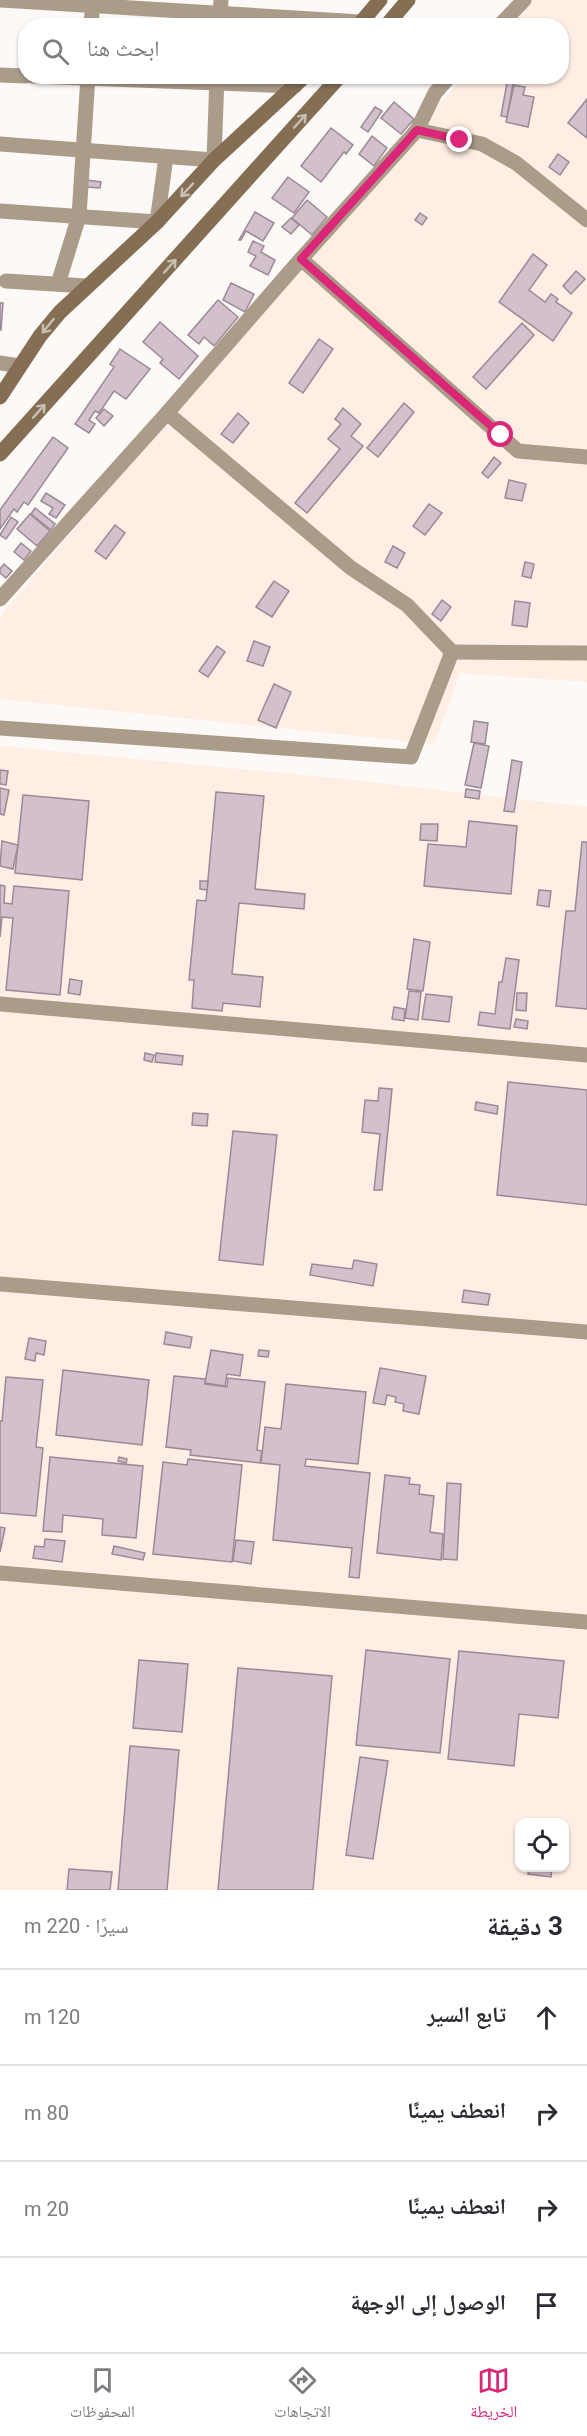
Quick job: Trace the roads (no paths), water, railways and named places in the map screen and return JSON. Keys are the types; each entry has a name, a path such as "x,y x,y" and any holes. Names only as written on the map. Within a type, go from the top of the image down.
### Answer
{"street":[{"path":"1,0 93,3 283,18"},
{"path":"364,18 380,0"},
{"path":"393,18 408,0"},
{"path":"507,18 524,0"},
{"path":"92,18 93,3"},
{"path":"0,75 18,76"},
{"path":"58,284 79,216 88,84"},
{"path":"214,160 217,84"},
{"path":"0,397 53,320 86,286 158,222 214,160 297,84"},
{"path":"0,454 333,84"},
{"path":"0,599 417,130 435,93 443,84"},
{"path":"417,130 482,144 516,163 587,220"},
{"path":"0,144 214,160"},
{"path":"158,222 166,156"},
{"path":"0,211 158,222"},
{"path":"301,259 518,451 587,457"},
{"path":"6,281 86,286"},
{"path":"0,363 20,366"},
{"path":"167,413 351,568 407,605 452,652 587,653"},
{"path":"0,728 411,757 452,652"},
{"path":"0,1004 587,1055"},
{"path":"0,1284 587,1332"},
{"path":"0,1574 587,1622"}]}
